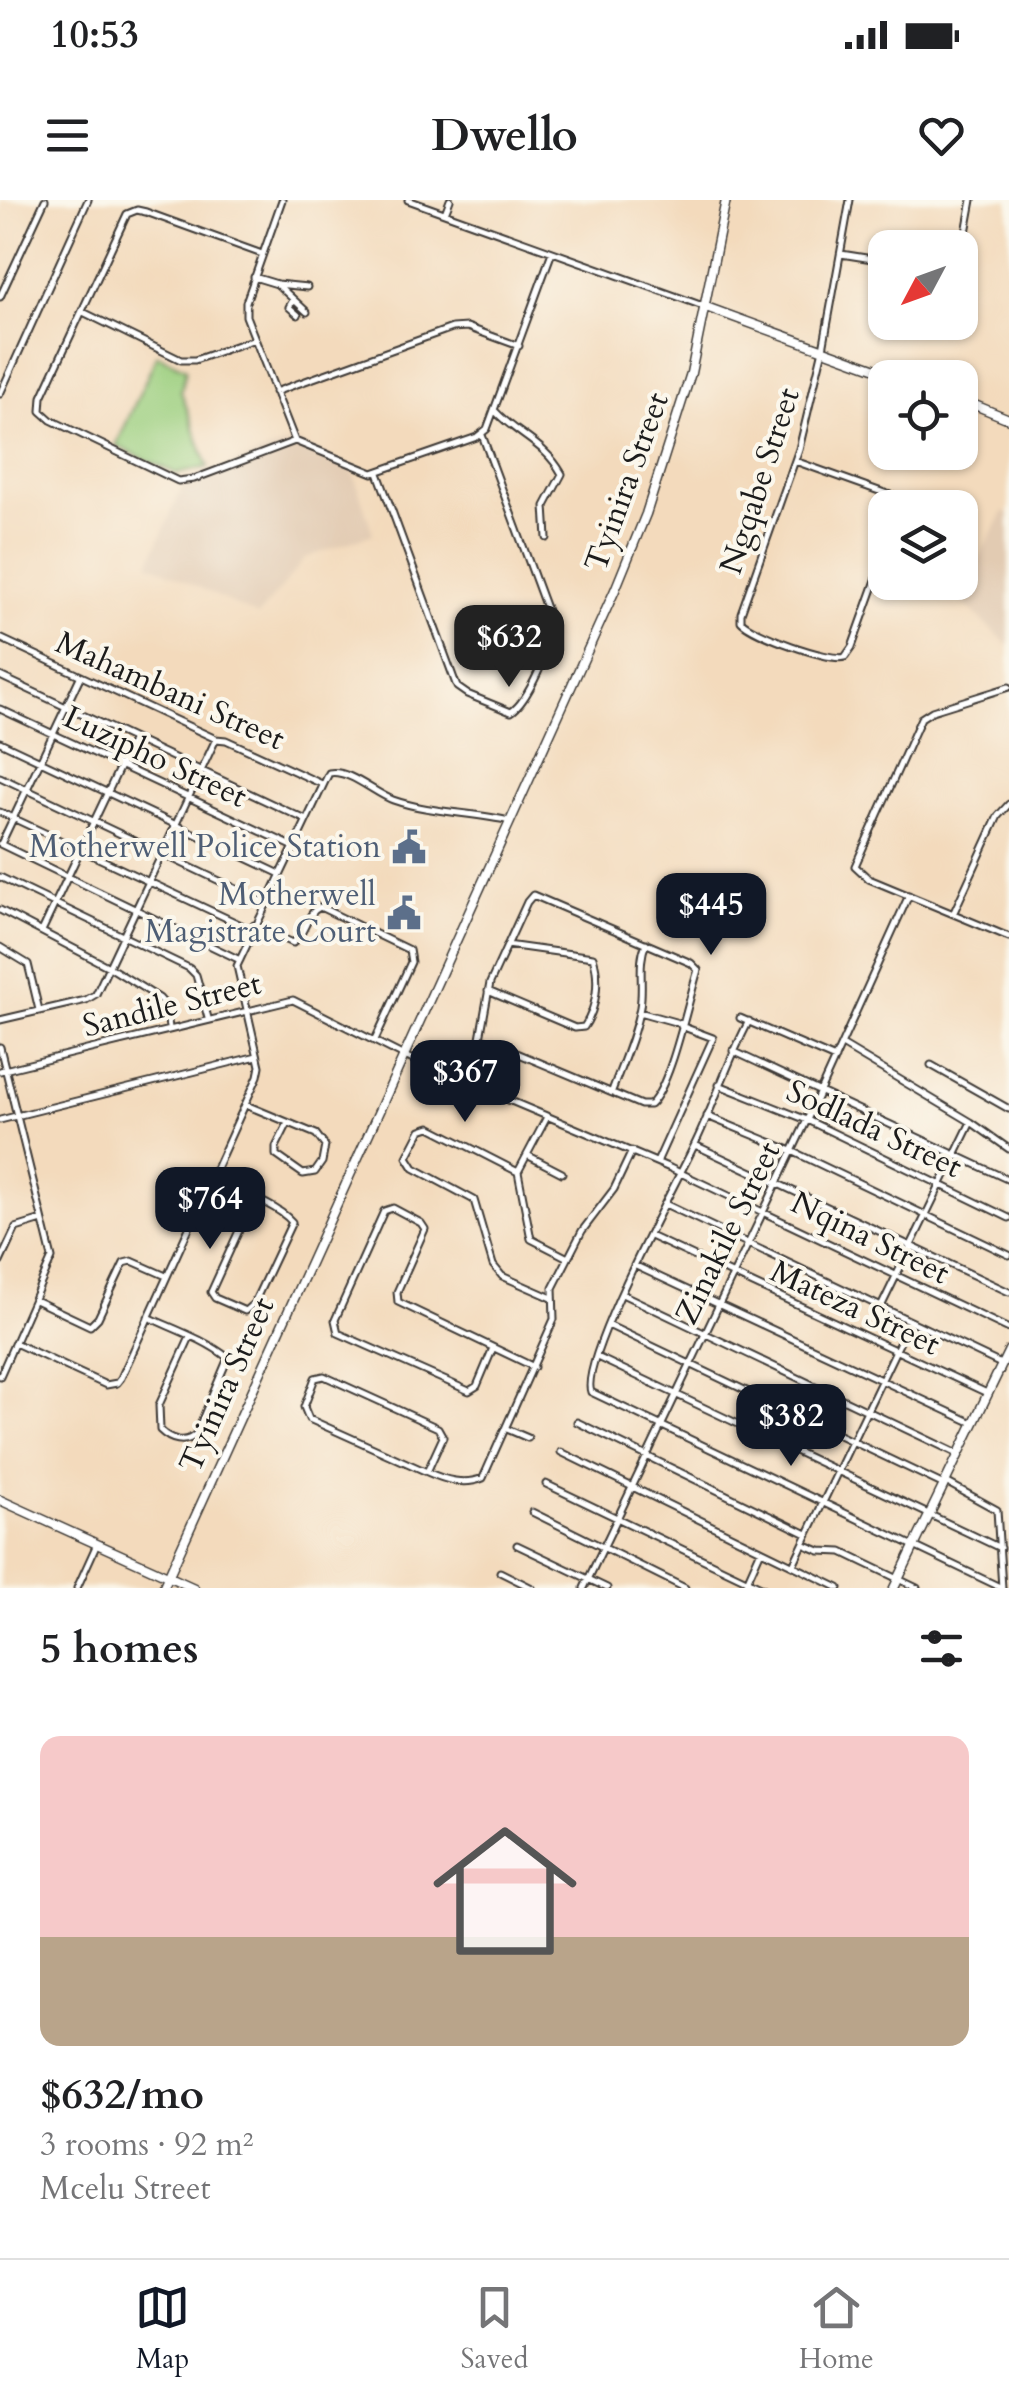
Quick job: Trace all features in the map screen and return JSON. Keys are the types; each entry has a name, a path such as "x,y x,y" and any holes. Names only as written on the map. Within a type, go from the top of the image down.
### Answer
{"street":[{"path":"0,297 45,200"},
{"path":"0,394 88,200"},
{"path":"282,200 245,309 255,338 295,441 351,466 378,473 482,435 495,411 552,252"},
{"path":"408,200 868,366"},
{"path":"445,213 450,200"},
{"name":"Tyinira Street","path":"163,1588 646,514 680,411 706,307 726,200"},
{"name":"Ngqabe Street","path":"850,200 823,350 795,461 741,613 744,625 836,660 845,657 852,646 869,600"},
{"path":"967,230 972,200"},
{"path":"262,254 132,210 122,220 42,397 40,411 50,420 178,481 295,441"},
{"path":"841,254 868,258"},
{"path":"0,272 9,276"},
{"path":"254,277 306,287"},
{"path":"277,284 307,312"},
{"path":"293,300 289,307 298,315"},
{"path":"82,312 181,360 195,360 255,338"},
{"path":"275,392 459,326 519,346"},
{"path":"978,407 1009,420"},
{"path":"495,411 512,430 537,442 562,474 545,506 547,538"},
{"path":"378,473 457,687 512,712 524,700 551,638 552,627 482,435"},
{"path":"795,461 876,490"},
{"name":"Mahambani Street","path":"0,638 216,740 226,740 322,784"},
{"path":"0,676 304,819"},
{"path":"81,676 0,845 240,960"},
{"path":"1009,687 921,718 856,866 864,876 1009,936"},
{"name":"Luzipho Street","path":"0,709 292,846"},
{"path":"42,931 133,738"},
{"path":"0,1020 96,994 216,740"},
{"path":"0,742 279,873"},
{"path":"15,1343 106,1385 122,1378 260,1071 237,973 240,960 329,773 336,771 396,800 510,821"},
{"path":"0,777 266,902"},
{"path":"954,913 998,816 1009,804"},
{"path":"0,812 294,943 313,910 320,907 410,950 411,962 375,1040"},
{"path":"0,876 192,970 208,1018"},
{"path":"468,1083 481,1038 488,991 527,902 536,894 697,968 668,1072 654,1102 642,1104 481,1038"},
{"name":"Zinakile Street","path":"584,1588 910,895"},
{"path":"0,910 109,967 163,1001 169,1028"},
{"path":"612,1092 639,1012 640,958 646,944"},
{"path":"488,991 575,1028 584,1028 589,1020 598,984 593,957 507,945"},
{"path":"0,947 28,964 40,1010"},
{"name":"Sandile Street","path":"3,1070 294,1000 404,1056 548,1116"},
{"path":"639,1012 713,1038 657,1162"},
{"path":"740,1018 835,1059"},
{"path":"608,1325 997,1510 1002,1588 591,1392 587,1382 608,1325 749,1021"},
{"path":"842,1045 1009,1149"},
{"path":"0,1047 52,1258 0,1376"},
{"path":"733,1051 1009,1180"},
{"path":"0,1120 258,1056"},
{"path":"930,1065 1009,1109"},
{"name":"Sodlada Street","path":"719,1085 807,1120 1009,1218"},
{"path":"246,1104 316,1134 323,1140 324,1153 315,1172 303,1174 276,1155 275,1149 288,1123"},
{"path":"548,1116 518,1172 531,1239 568,1258"},
{"name":"Nqina Street","path":"548,1116 680,1172 1009,1329"},
{"path":"707,1116 792,1150 1009,1255"},
{"path":"881,1306 971,1122"},
{"path":"518,1172 430,1128 421,1130 406,1157 414,1168 474,1200 492,1266 498,1274 552,1298"},
{"path":"694,1145 1009,1292"},
{"path":"427,1472 442,1438 438,1428 324,1376 315,1378 304,1407 306,1416 427,1472 448,1481 473,1482 483,1478 554,1319 553,1288 585,1226 614,1189 632,1151"},
{"path":"528,1156 562,1173"},
{"path":"210,1180 288,1216 292,1222 254,1303 245,1312 215,1298 211,1292 253,1200"},
{"path":"666,1204 1002,1364"},
{"path":"493,1348 477,1386 469,1392 338,1333 335,1320 384,1211 392,1208 425,1229 398,1292 398,1302 534,1367"},
{"path":"0,1262 16,1228 42,1220"},
{"name":"Mateza Street","path":"650,1236 988,1394"},
{"path":"35,1300 90,1326 98,1318 124,1263 132,1261 166,1276"},
{"path":"636,1266 973,1423"},
{"path":"622,1294 958,1454"},
{"path":"148,1316 190,1337 225,1355 228,1363 196,1434 178,1440 160,1430 158,1413 190,1337"},
{"path":"793,1565 910,1321"},
{"path":"896,1583 1009,1350"},
{"path":"597,1357 1000,1548"},
{"path":"577,1422 808,1534"},
{"path":"507,1429 528,1438"},
{"path":"561,1452 839,1588"},
{"path":"546,1484 763,1588"},
{"path":"0,1500 194,1588"},
{"path":"532,1512 686,1588"},
{"path":"77,1588 97,1544"},
{"path":"803,1544 820,1551 842,1552 896,1583 917,1588"},
{"path":"518,1545 607,1588"},
{"path":"744,1588 761,1550"},
{"path":"500,1572 532,1588"}],"shaded area":[{"path":"295,441 351,466 373,534 305,558 258,616 149,563 185,481"},
{"path":"1004,511 1009,514 1009,646 960,600 978,600 978,559"}],"green space":[{"path":"157,355 186,369 181,392 208,467 177,474 116,446"}],"place":[{"name":"Motherwell Police Station","path":"409,847"},
{"name":"Motherwell Magistrate Court","path":"404,913"}]}
